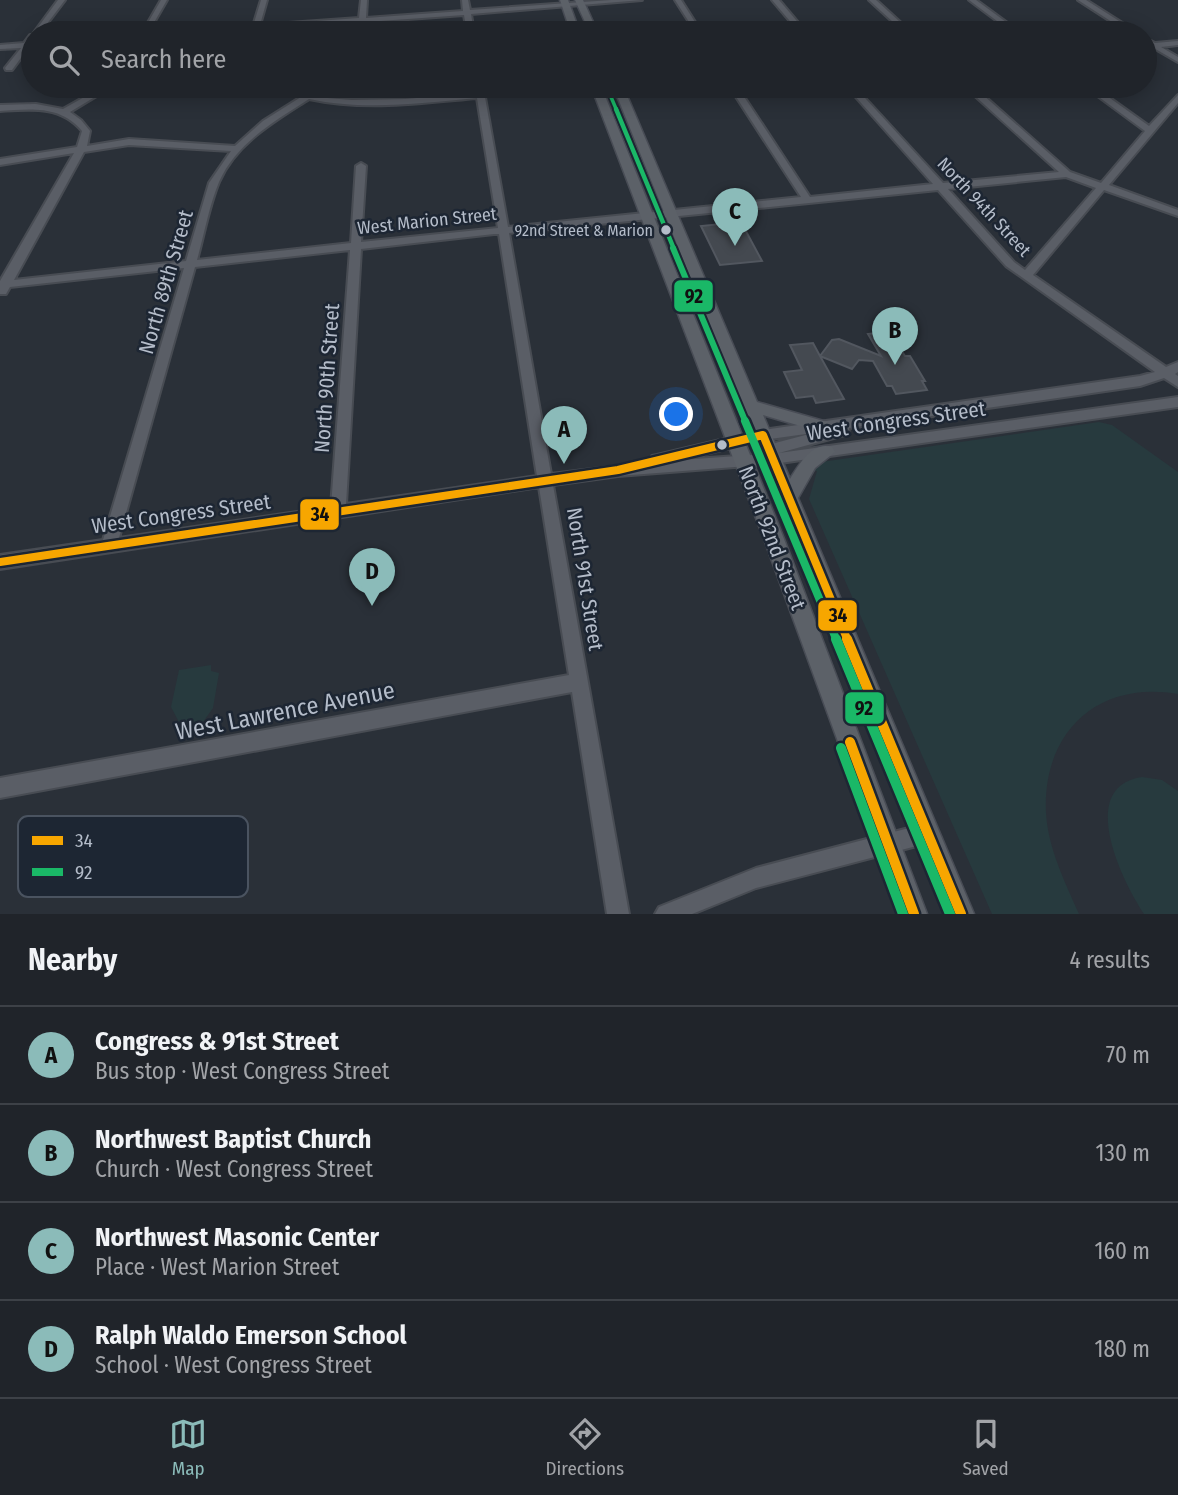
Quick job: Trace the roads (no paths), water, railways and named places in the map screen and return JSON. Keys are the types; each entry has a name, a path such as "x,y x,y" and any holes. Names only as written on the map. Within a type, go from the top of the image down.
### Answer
{"main road":[{"path":"565,2 572,21"},
{"path":"580,2 589,21"},
{"name":"North 92nd Street","path":"601,98 914,914"},
{"name":"North 92nd Street","path":"623,98 961,914"},
{"path":"751,406 821,426"},
{"path":"789,497 809,463 826,452"}],"street":[{"path":"46,21 62,0"},
{"path":"152,21 164,0"},
{"path":"258,21 264,0"},
{"path":"363,20 364,0"},
{"path":"465,0 469,21"},
{"path":"353,21 565,2 639,0"},
{"path":"678,0 691,21"},
{"path":"775,0 793,21"},
{"path":"872,0 896,21"},
{"path":"972,0 1001,21"},
{"path":"1081,0 1115,21"},
{"path":"1157,44 1178,43"},
{"path":"0,47 21,46"},
{"path":"1157,49 1178,60"},
{"path":"9,68 21,55"},
{"path":"1026,276 1178,97"},
{"path":"65,111 88,98"},
{"name":"North 89th Street","path":"109,545 214,183 234,148 249,134 305,98"},
{"path":"329,98 371,102 407,98"},
{"name":"North 91st Street","path":"481,98 618,914"},
{"path":"741,98 807,199"},
{"name":"North 94th Street","path":"861,98 983,238 1026,276 1174,373"},
{"path":"982,98 1068,174 1178,213"},
{"path":"1105,98 1149,130"},
{"path":"0,108 39,107 65,111 78,119 86,131 82,147 2,288"},
{"path":"0,162 82,147 129,142 234,148"},
{"name":"North 90th Street","path":"338,511 361,166"},
{"name":"West Marion Street","path":"2,288 505,230 1068,174"},
{"name":"West Congress Street","path":"618,470 768,448 821,426 1140,381 1174,373"},
{"name":"West Congress Street","path":"0,562 737,451 768,448 826,452 1178,402"},
{"path":"768,448 834,434 859,422"},
{"name":"West Lawrence Avenue","path":"0,788 579,682"},
{"path":"666,914 756,878 887,842 928,834"}],"place":[{"name":"92nd Street & Marion","path":"666,230"},
{"name":"Northwest Masonic Center","path":"735,246"},
{"name":"Northwest Baptist Church","path":"895,365"},
{"name":"Congress & 91st Street","path":"564,464"},
{"name":"Ralph Waldo Emerson School","path":"372,606"}]}
